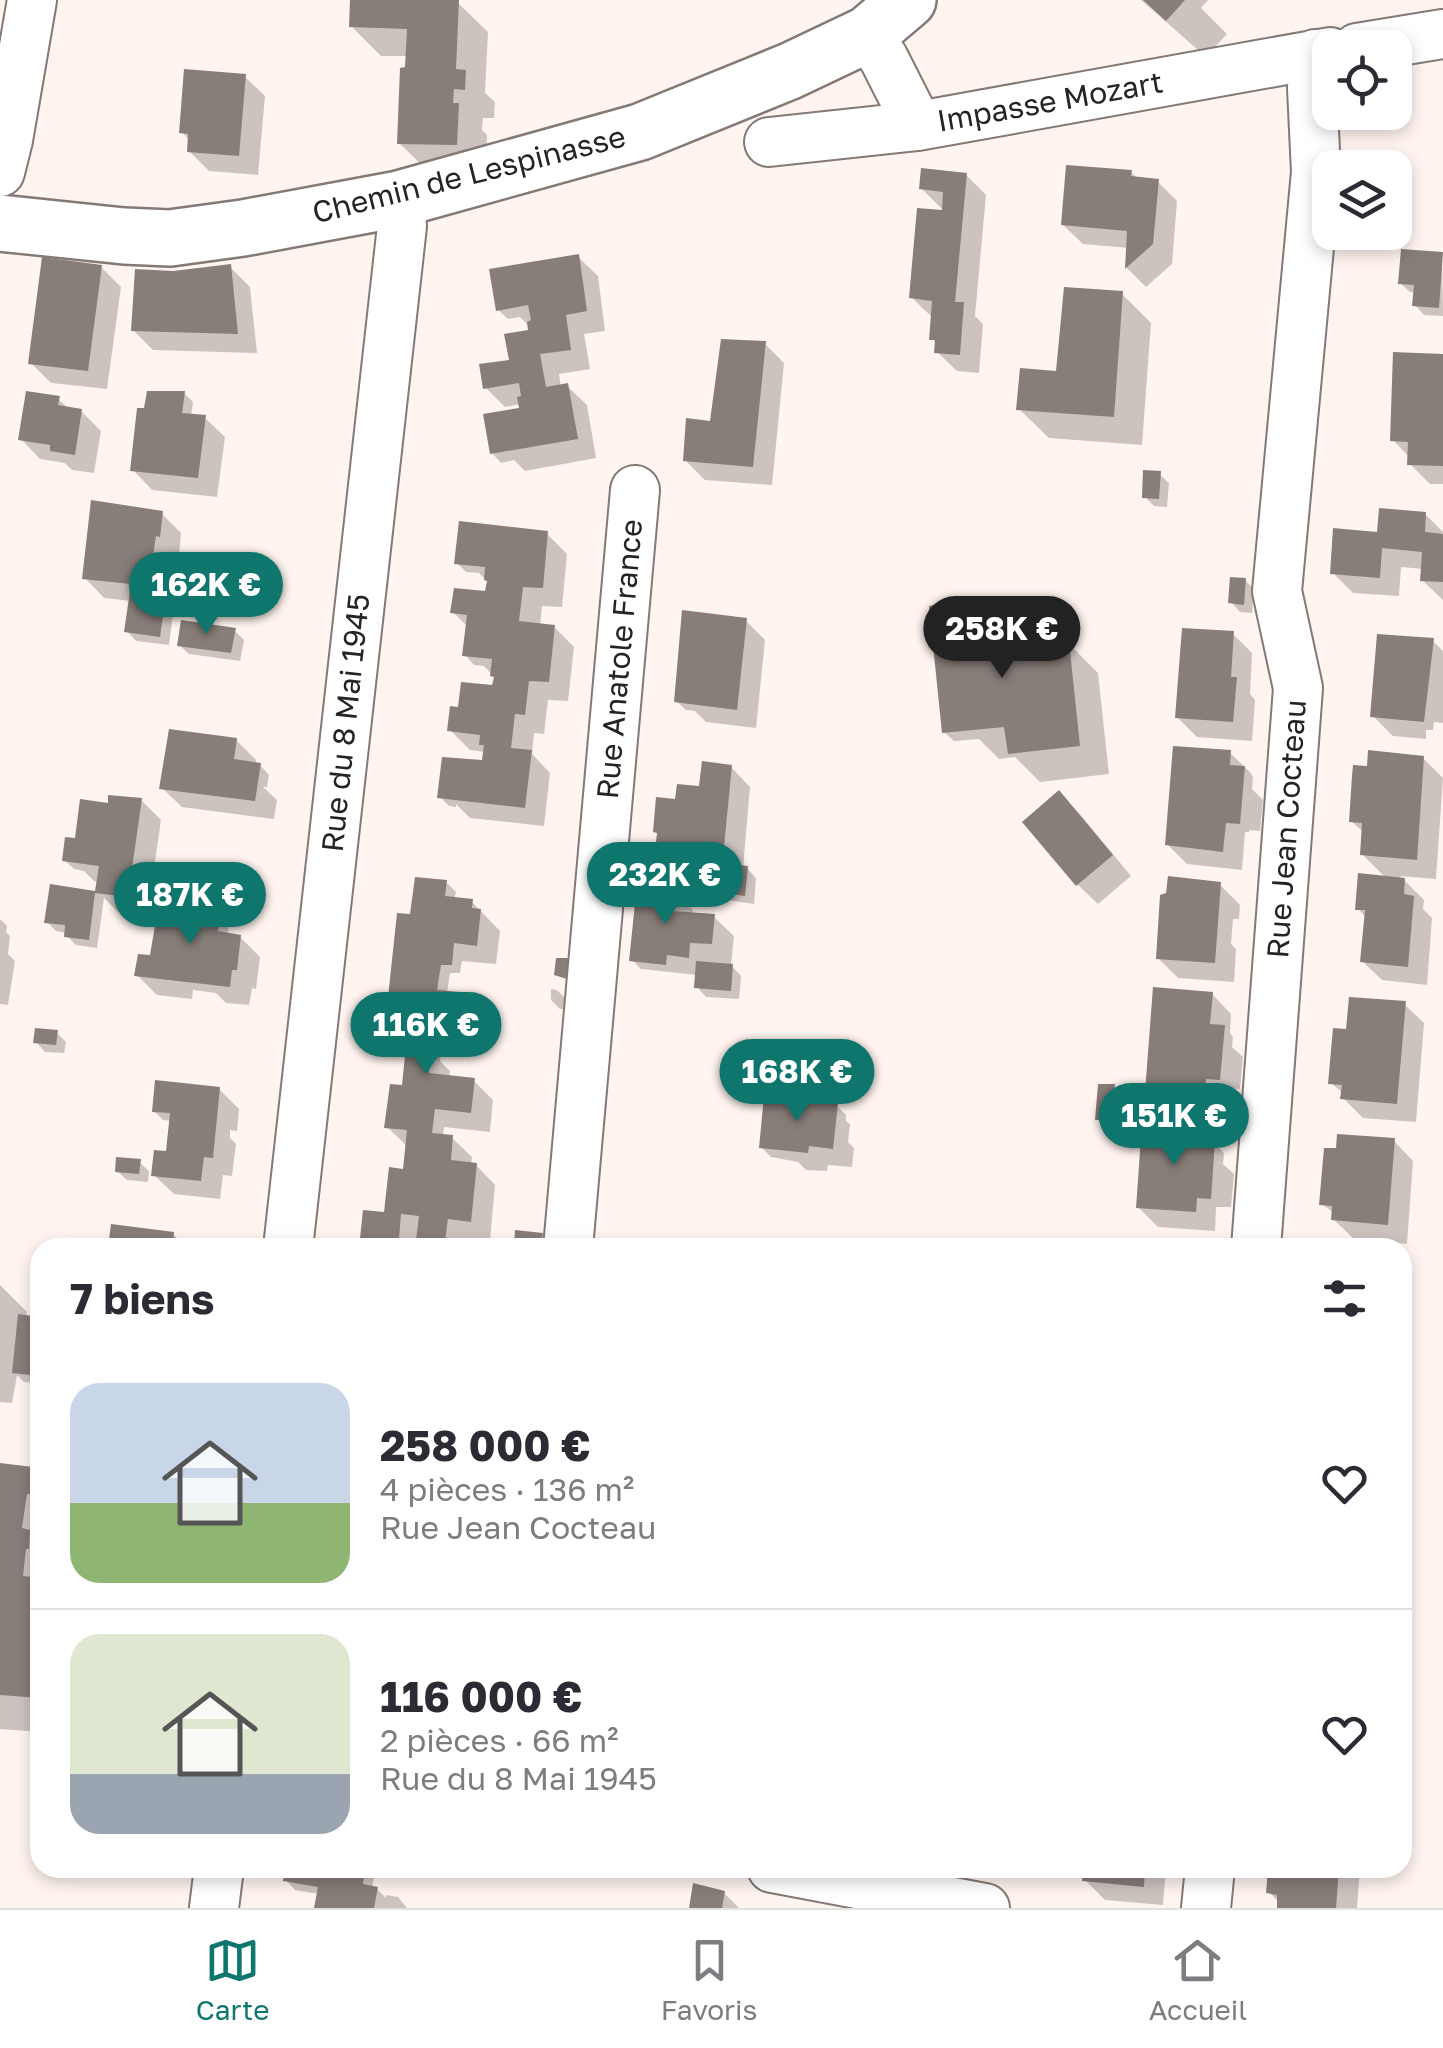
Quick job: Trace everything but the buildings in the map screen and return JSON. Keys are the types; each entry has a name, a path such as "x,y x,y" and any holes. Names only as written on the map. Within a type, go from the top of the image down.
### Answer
{"street":[{"path":"0,172 32,0"},
{"path":"888,17 884,60 918,126"},
{"name":"Chemin de Lespinasse","path":"0,223 170,238 399,199 640,132 790,71 888,17"},
{"name":"Impasse Mozart","path":"1412,39 1443,34"},
{"name":"Impasse Mozart","path":"768,142 918,126 1312,55"},
{"name":"Rue Jean Cocteau","path":"1257,1238 1298,688 1277,592 1316,172 1314,130"},
{"name":"Rue du 8 Mai 1945","path":"289,1238 402,226 399,199"},
{"name":"Rue Anatole France","path":"569,1238 635,490"},
{"path":"214,1908 217,1878"},
{"path":"826,1878 986,1908"},
{"path":"1206,1908 1209,1878"}]}
